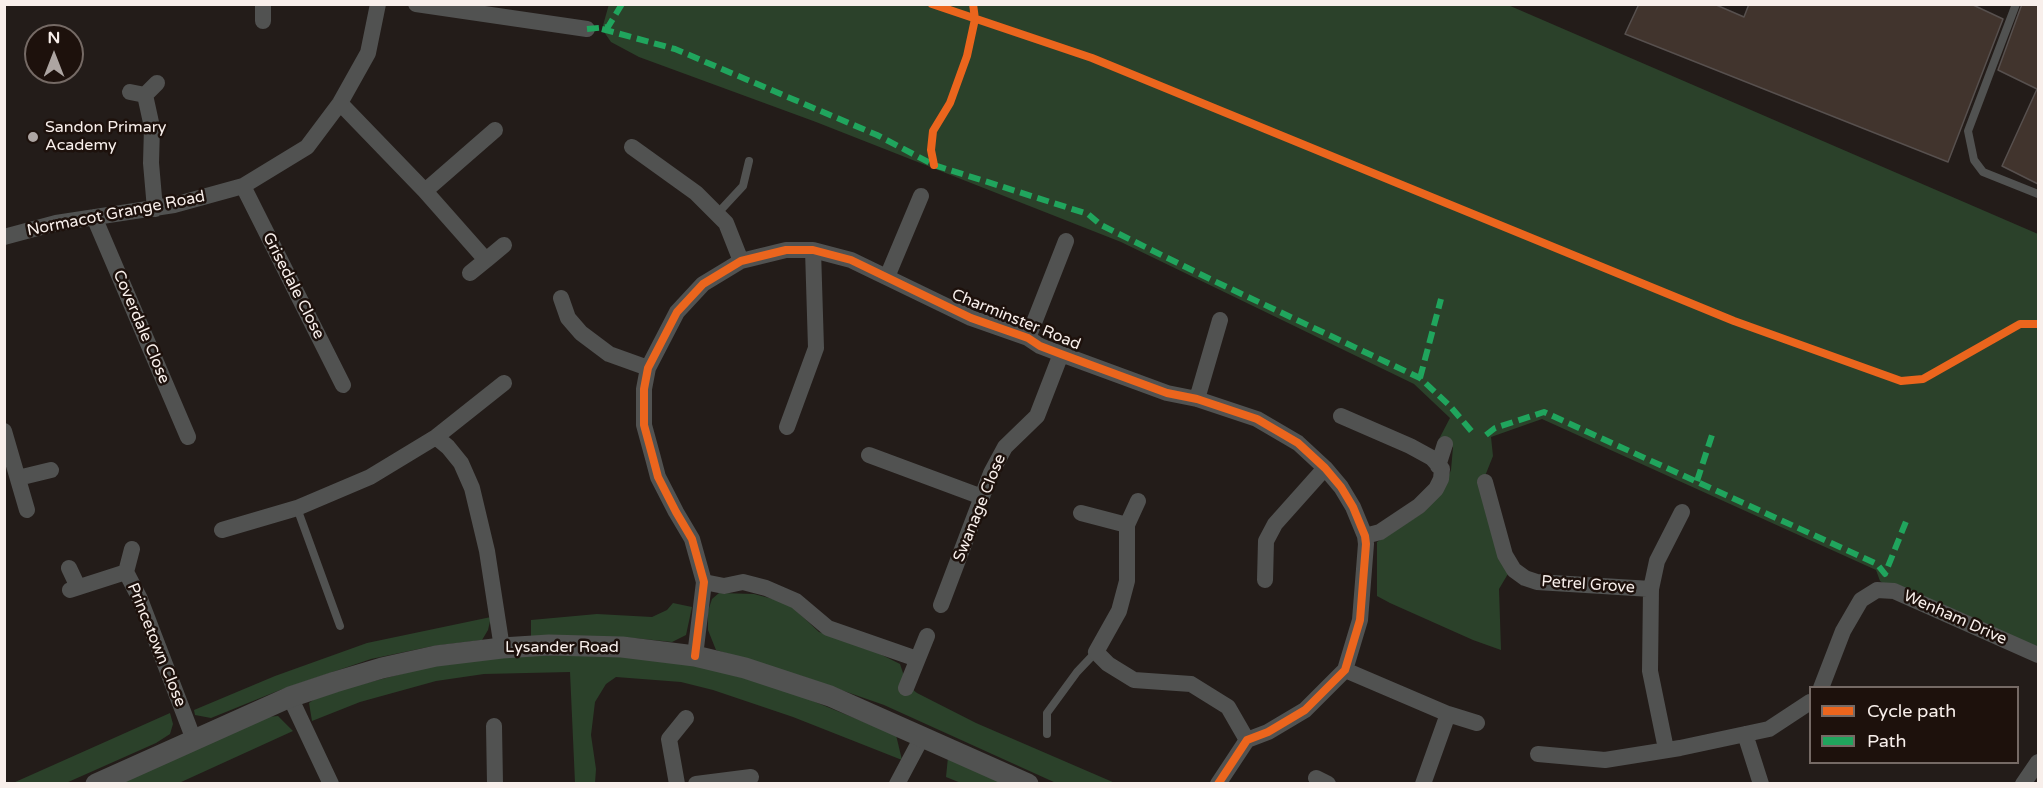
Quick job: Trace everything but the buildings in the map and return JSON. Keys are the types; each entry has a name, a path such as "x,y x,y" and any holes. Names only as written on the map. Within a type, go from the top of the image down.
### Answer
{"street":[{"name":"Normacot Grange Road","path":"4,237 56,223 155,209 243,186 307,147 340,103 368,53 378,4"},
{"path":"416,4 587,29"},
{"path":"144,90 152,127 151,163 155,209"},
{"path":"340,103 425,191 486,260"},
{"path":"425,191 495,130"},
{"path":"632,147 696,193 726,223 741,261"},
{"name":"Grisedale Close","path":"243,186 344,385"},
{"path":"887,277 921,196"},
{"name":"Coverdale Close","path":"94,217 188,437"},
{"path":"1028,338 1066,241"},
{"path":"470,273 504,245"},
{"name":"Charminster Road","path":"695,656 704,582 692,539 658,477 651,451 644,424 644,389 648,368 677,312 703,284 741,261 786,250 813,250 851,260 970,318 1028,338 1061,354 1167,393 1197,399 1257,419 1298,443 1325,468 1353,507 1365,536 1360,620 1345,670 1305,710 1268,732 1246,740"},
{"path":"788,427 816,348 813,250"},
{"path":"561,298 568,318 581,333 609,354 648,368"},
{"path":"1197,399 1220,320"},
{"name":"Swanage Close","path":"941,605 991,473 1005,447 1037,416 1061,354"},
{"path":"222,530 297,508 370,477 436,436 504,383"},
{"path":"1341,416 1410,446 1432,458 1442,469 1441,479 1436,489 1419,506 1380,532 1365,536"},
{"path":"4,431 27,510"},
{"path":"436,436 461,463 472,488 487,551 502,648"},
{"path":"1438,466 1445,444"},
{"path":"869,455 982,496"},
{"path":"1265,580 1266,541 1275,524 1325,468"},
{"path":"18,478 51,470"},
{"name":"Petrel Grove","path":"1485,482 1505,555 1514,570 1525,578 1537,582 1651,589"},
{"path":"1138,501 1127,525 1127,581 1122,601 1119,611 1096,652 1108,664 1134,680 1191,684 1228,707 1246,740 1218,783"},
{"path":"1666,749 1650,671 1651,589 1657,561 1682,512"},
{"path":"1081,513 1127,525"},
{"path":"126,572 132,549"},
{"name":"Princetown Close","path":"69,567 74,589 126,572 140,599 194,740"},
{"path":"704,582 724,586 742,582 766,588 796,601 828,628 917,660"},
{"name":"Wenham Drive","path":"1821,686 1843,631 1861,600 1877,590 1894,591 2038,655"},
{"path":"906,688 927,636"},
{"name":"Lysander Road","path":"96,783 290,697 345,679 411,661 502,648 549,645 597,645 695,656 745,668 830,696 1028,783"},
{"path":"1345,670 1448,714 1477,723"},
{"path":"290,697 331,783"},
{"path":"1538,754 1605,760 1680,748 1769,729 1809,703"},
{"path":"1423,783 1448,714"},
{"path":"677,783 669,739 686,718"},
{"path":"494,726 495,783"},
{"path":"1745,734 1761,783"},
{"path":"897,783 922,737"},
{"path":"2023,783 2038,762"},
{"path":"696,783 751,777"}],"lane":[{"path":"2016,4 1968,131 1974,160 1983,172 2038,194"},
{"path":"717,214 743,186 749,161"},
{"path":"297,508 339,626"},
{"path":"1047,734 1047,713 1077,672 1096,652"}],"green space":[{"path":"609,4 1508,5 2038,234 2038,655 1894,591 1880,581 1876,570 1542,419 1491,437 1493,456 1485,476 1512,567 1499,589 1501,650 1390,603 1377,596 1377,542 1424,512 1441,493 1451,470 1453,447 1438,441 1450,418 1414,384 1121,242 816,122 639,57 611,42 602,29"},
{"path":"719,593 754,594 788,603 819,632 860,644 900,664 907,685 917,693 976,723 1115,783 1056,783 884,705 716,650 708,630 708,611 712,599"},
{"path":"673,603 692,607 686,635 672,642 634,638 531,636 531,620 597,614 652,617 667,610"},
{"path":"491,617 488,630 482,640 433,646 371,659 280,690 211,718 195,715 194,710 275,676 367,643"},
{"path":"617,654 695,665 781,688 896,735 902,760 793,717 713,690 681,682 616,677 606,684 595,702 591,735 596,769 595,783 575,783 570,672 484,674 436,681 360,702 312,721 309,703 320,695 440,664 490,657"},
{"path":"170,713 173,724 170,734 156,743 66,783 13,783"},
{"path":"278,716 293,731 179,783 117,784 267,717"},
{"path":"948,757 1007,783 961,783 946,777"}],"marked path":[{"path":"587,29 608,27 622,4"},
{"path":"602,29 675,49 877,135 934,165 1088,214 1101,225 1212,280 1420,378 1450,406 1473,433"},
{"path":"1420,378 1441,299"},
{"path":"1486,435 1495,428 1544,412 1877,564 1885,574 1907,519"},
{"path":"1697,481 1713,432"}],"cycle path":[{"path":"932,4 1092,58 1734,321 1901,381 1923,379 2020,324 2038,324"},
{"path":"934,165 931,150 933,131 950,103 967,56 975,19 973,4"},
{"path":"695,656 704,582 692,539 658,477 644,425 644,389 648,368 677,312 703,284 741,261 786,250 813,250 851,260 971,318 1028,338 1040,346 1061,354 1167,393 1197,399 1257,419 1298,443 1325,468 1341,487 1353,507 1366,544 1360,620 1345,670 1305,710 1268,732 1247,740 1218,784"}],"place":[{"name":"Sandon Primary Academy","path":"33,137"}]}
